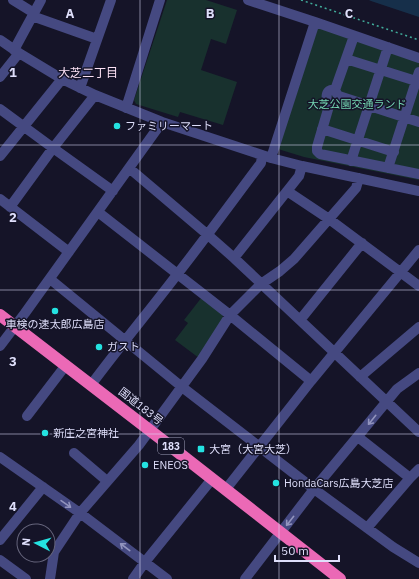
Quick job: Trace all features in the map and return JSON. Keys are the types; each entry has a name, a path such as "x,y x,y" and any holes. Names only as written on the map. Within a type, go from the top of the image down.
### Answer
{"highway":[{"name":"国道183号","path":"0,315 340,579"}],"street":[{"path":"13,0 33,14 97,39"},
{"path":"0,77 16,51 41,0"},
{"path":"80,88 110,0"},
{"path":"126,108 160,0"},
{"path":"248,0 419,58"},
{"path":"91,385 267,157 315,22"},
{"path":"335,90 354,36"},
{"path":"0,40 62,79 95,95 162,122 267,157 419,191"},
{"path":"351,161 388,47"},
{"path":"346,58 381,70 418,77 388,168"},
{"path":"0,156 62,79"},
{"path":"329,106 326,101 326,95 329,91 335,90"},
{"path":"335,90 339,96 368,108 404,120 419,128"},
{"path":"10,207 53,148 95,95"},
{"path":"368,108 337,101 332,102 329,106 317,151 320,154 351,161 419,174"},
{"path":"0,109 113,191"},
{"path":"404,120 419,122"},
{"path":"0,346 50,279 162,122"},
{"path":"322,129 394,152"},
{"path":"234,258 299,176 302,166"},
{"path":"130,168 234,258 419,432"},
{"path":"50,579 54,552 80,513 139,445 202,359 230,315 261,284 294,259 356,188 359,178"},
{"path":"287,191 329,219 419,286"},
{"path":"0,199 68,252"},
{"path":"98,212 230,315 311,381"},
{"path":"300,320 362,243"},
{"path":"226,489 311,381 419,250"},
{"path":"50,279 182,387 259,447 393,547 419,563"},
{"path":"360,377 419,327"},
{"path":"27,416 66,365"},
{"path":"245,579 314,489 386,402 397,389 419,373"},
{"path":"358,437 410,478"},
{"path":"74,453 107,481"},
{"path":"2,461 80,513 167,579"},
{"path":"367,528 419,469"},
{"path":"133,579 212,479"},
{"path":"0,540 43,487"},
{"path":"0,560 26,579"}],"path":[{"path":"301,0 419,40"}],"green space":[{"path":"167,0 206,0 237,10 226,44 211,39 201,70 237,82 223,125 180,112 178,117 136,104 134,100"},
{"name":"大芝公園交通ランド","path":"320,21 419,54 419,180 304,157 278,149"},
{"path":"202,297 222,313 223,318 199,358 175,340 188,323 184,320"}],"water":[{"path":"369,0 419,0 419,17 371,1"}],"place":[{"name":"ファミリーマート","path":"117,126"},
{"name":"車検の速太郎広島店","path":"55,311"},
{"name":"ガスト","path":"99,347"},
{"name":"新庄之宮神社","path":"45,433"},
{"name":"大宮（大宮大芝）","path":"201,449"},
{"name":"ENEOS","path":"145,465"},
{"name":"HondaCars広島大芝店","path":"276,483"}],"district":[{"name":"大芝二丁目","path":"88,73"}]}
